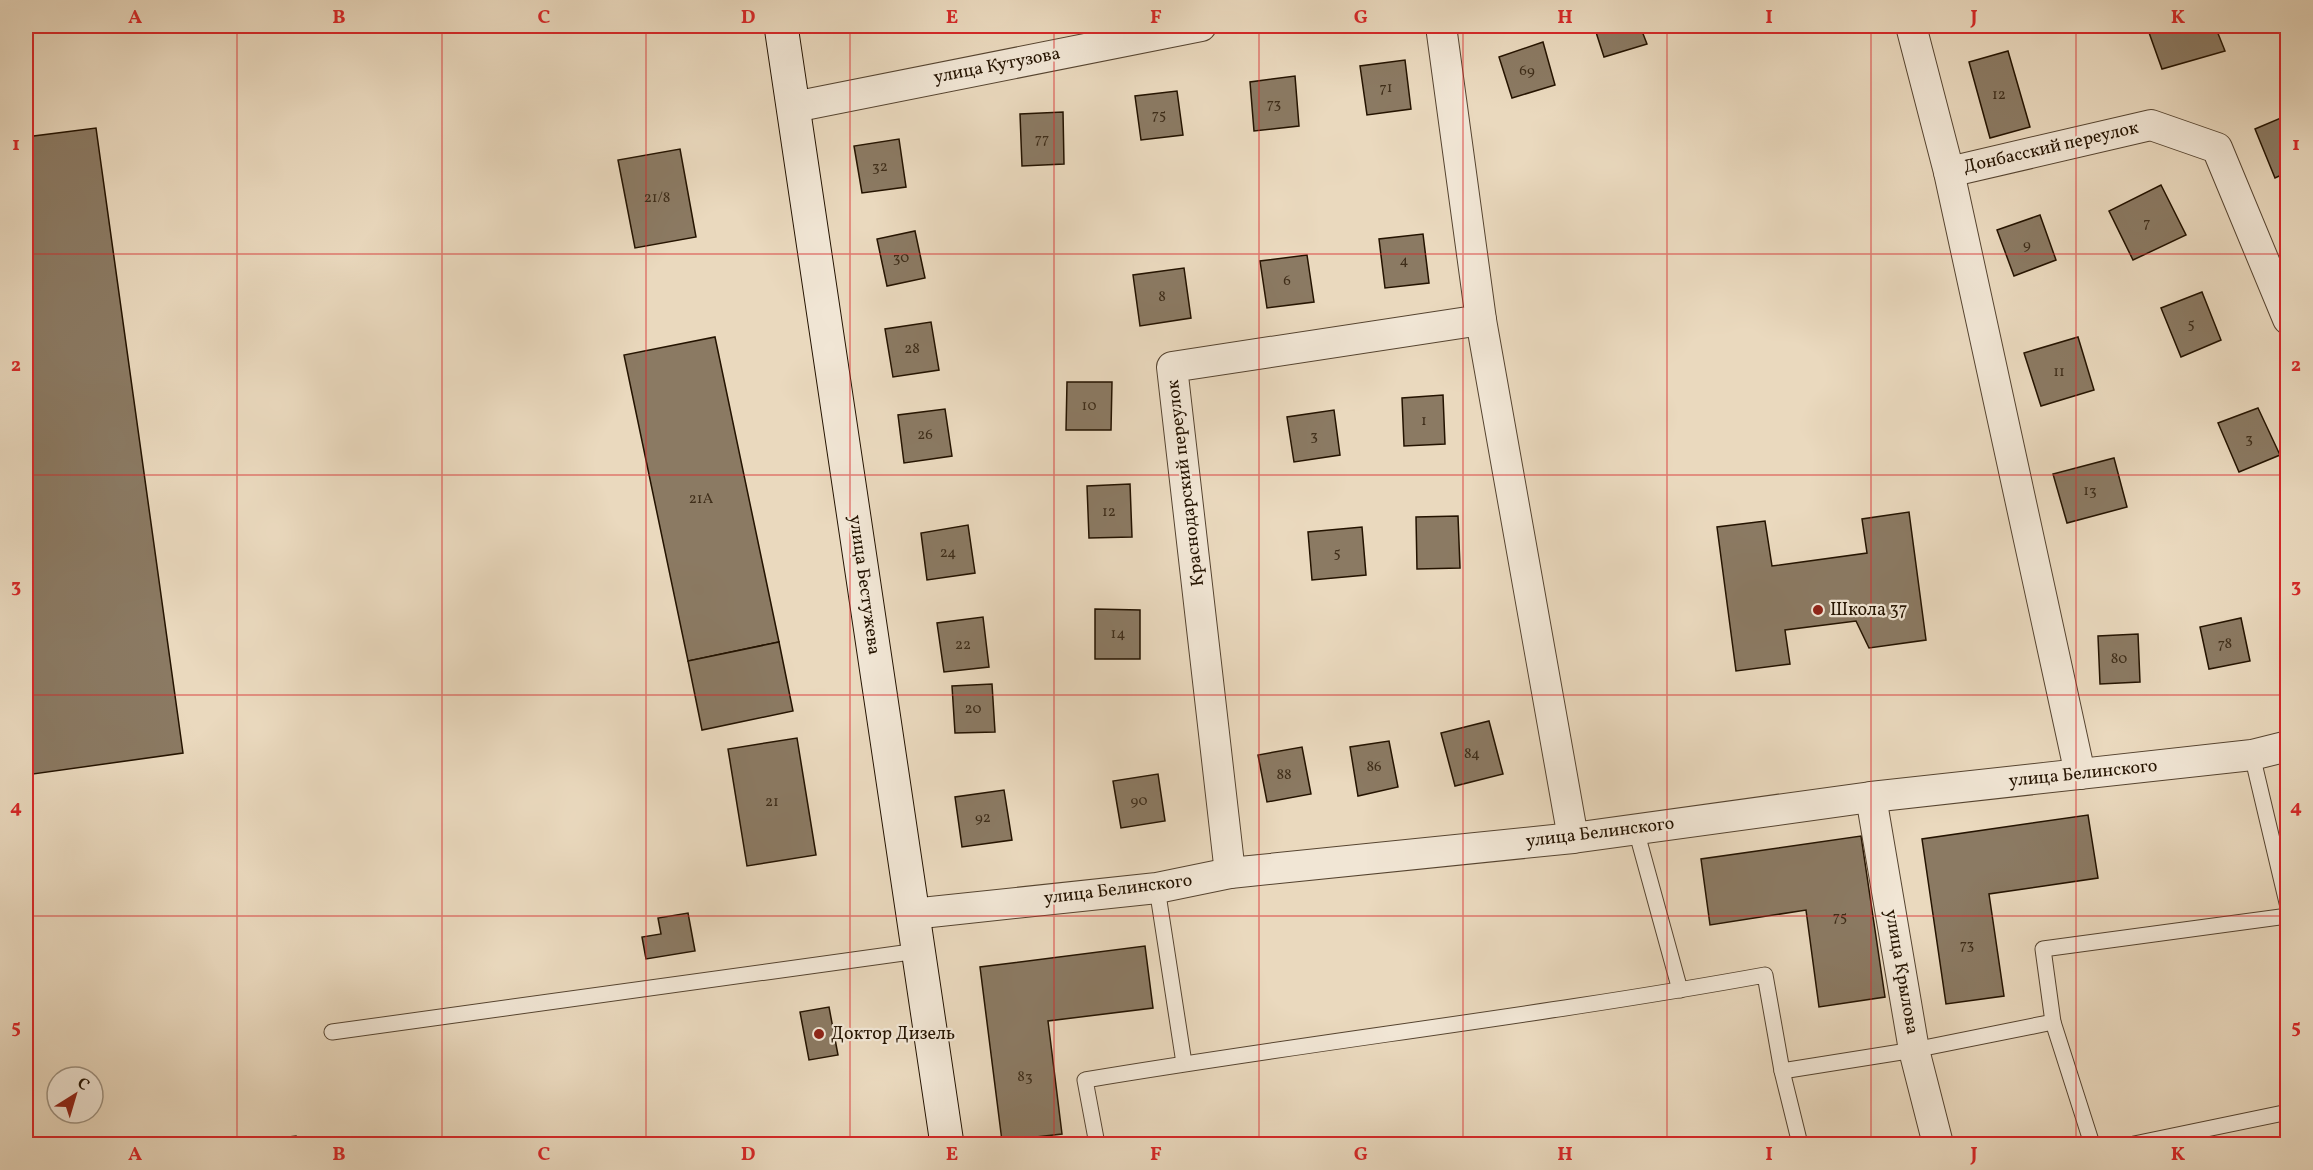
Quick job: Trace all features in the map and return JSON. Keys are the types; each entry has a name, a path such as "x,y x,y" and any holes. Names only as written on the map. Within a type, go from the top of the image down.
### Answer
{"street":[{"name":"улица Бестужева","path":"781,26 947,1144"},
{"name":"улица Кутузова","path":"794,106 1194,26"},
{"path":"1441,26 1481,320 1572,838"},
{"path":"1911,26 1949,172 2080,774"},
{"name":"Донбасский переулок","path":"1949,172 2151,125 2217,148 2288,319"},
{"name":"Краснодарский переулок","path":"1230,873 1172,368 1481,320"},
{"name":"улица Белинского","path":"912,914 1158,888 1230,873 1572,838 1871,797 2252,755 2288,746"},
{"name":"улица Крылова","path":"1871,797 1914,1050 1938,1144"}],"lane":[{"path":"2252,755 2288,907"},
{"path":"1636,830 1680,990"},
{"path":"1158,888 1184,1063"},
{"path":"2092,1144 2054,1022 2043,948 2288,916"},
{"path":"332,1032 918,951"},
{"path":"1097,1144 1086,1080 1184,1063 1680,990 1764,975 1782,1071 1800,1144"},
{"path":"1782,1071 1914,1050 2054,1022"},
{"path":"2134,1144 2288,1112"}],"building":[{"path":"844,26 886,26 886,32 844,33"},
{"path":"1594,26 1640,26 1647,44 1604,57"},
{"path":"2215,26 2225,51 2162,69 2147,27"},
{"path":"1543,42 1555,85 1512,98 1499,57"},
{"path":"2008,51 2030,127 1990,138 1969,62"},
{"path":"1405,60 1411,109 1367,115 1360,66"},
{"path":"1295,76 1299,126 1254,131 1250,82"},
{"path":"1177,91 1183,135 1141,140 1135,96"},
{"path":"1063,112 1064,164 1022,166 1020,114"},
{"path":"2288,115 2288,172 2275,178 2255,129"},
{"path":"96,128 183,753 26,775 26,137"},
{"path":"899,139 906,187 862,193 854,146"},
{"path":"680,149 696,237 635,248 618,160"},
{"path":"2161,185 2186,235 2133,260 2109,211"},
{"path":"2040,215 2056,260 2014,276 1997,230"},
{"path":"915,231 925,278 887,286 877,239"},
{"path":"1423,234 1429,283 1385,288 1379,239"},
{"path":"1307,255 1314,302 1267,308 1260,261"},
{"path":"1184,268 1191,318 1140,326 1133,275"},
{"path":"2202,292 2221,340 2181,357 2161,308"},
{"path":"931,322 939,370 893,377 885,329"},
{"path":"715,337 779,642 688,661 624,355"},
{"path":"2078,337 2094,390 2041,406 2024,353"},
{"path":"1067,382 1112,382 1111,430 1066,430"},
{"path":"1443,395 1445,444 1404,446 1402,398"},
{"path":"2258,408 2280,455 2239,472 2218,423"},
{"path":"945,409 952,456 904,463 898,415"},
{"path":"1334,410 1340,455 1294,462 1287,417"},
{"path":"2114,458 2127,507 2067,523 2053,474"},
{"path":"1130,484 1132,537 1089,538 1087,486"},
{"path":"1909,512 1926,640 1869,648 1856,621 1785,630 1790,664 1736,671 1717,527 1765,521 1772,566 1867,553 1862,519"},
{"path":"1458,516 1460,568 1417,569 1416,517"},
{"path":"968,525 975,573 927,580 921,533"},
{"path":"1362,527 1366,575 1312,580 1308,532"},
{"path":"1095,609 1140,610 1140,659 1095,659"},
{"path":"983,617 989,667 944,672 937,623"},
{"path":"2241,618 2250,661 2209,669 2200,627"},
{"path":"2138,634 2140,682 2100,684 2098,636"},
{"path":"779,642 793,711 702,730 688,661"},
{"path":"992,684 995,732 955,733 952,686"},
{"path":"1489,721 1503,774 1455,786 1441,733"},
{"path":"797,738 816,855 747,866 728,749"},
{"path":"1389,741 1398,787 1358,796 1350,747"},
{"path":"1302,747 1311,794 1267,802 1258,755"},
{"path":"1158,774 1165,821 1121,828 1113,781"},
{"path":"1004,790 1012,840 962,847 955,797"},
{"path":"2088,815 2098,878 1989,894 2004,996 1946,1004 1922,839"},
{"path":"1861,836 1885,997 1819,1007 1806,910 1710,925 1701,859"},
{"path":"688,913 695,951 646,959 642,937 661,934 658,918"},
{"path":"1145,946 1153,1008 1048,1021 1062,1134 1002,1141 980,967"},
{"name":"Доктор Дизель","path":"829,1007 838,1055 809,1060 800,1012"},
{"path":"296,1136 297,1144 258,1144 257,1141"}],"place":[{"name":"Школа 37","path":"1818,610"},
{"name":"Доктор Дизель","path":"819,1034"}]}
